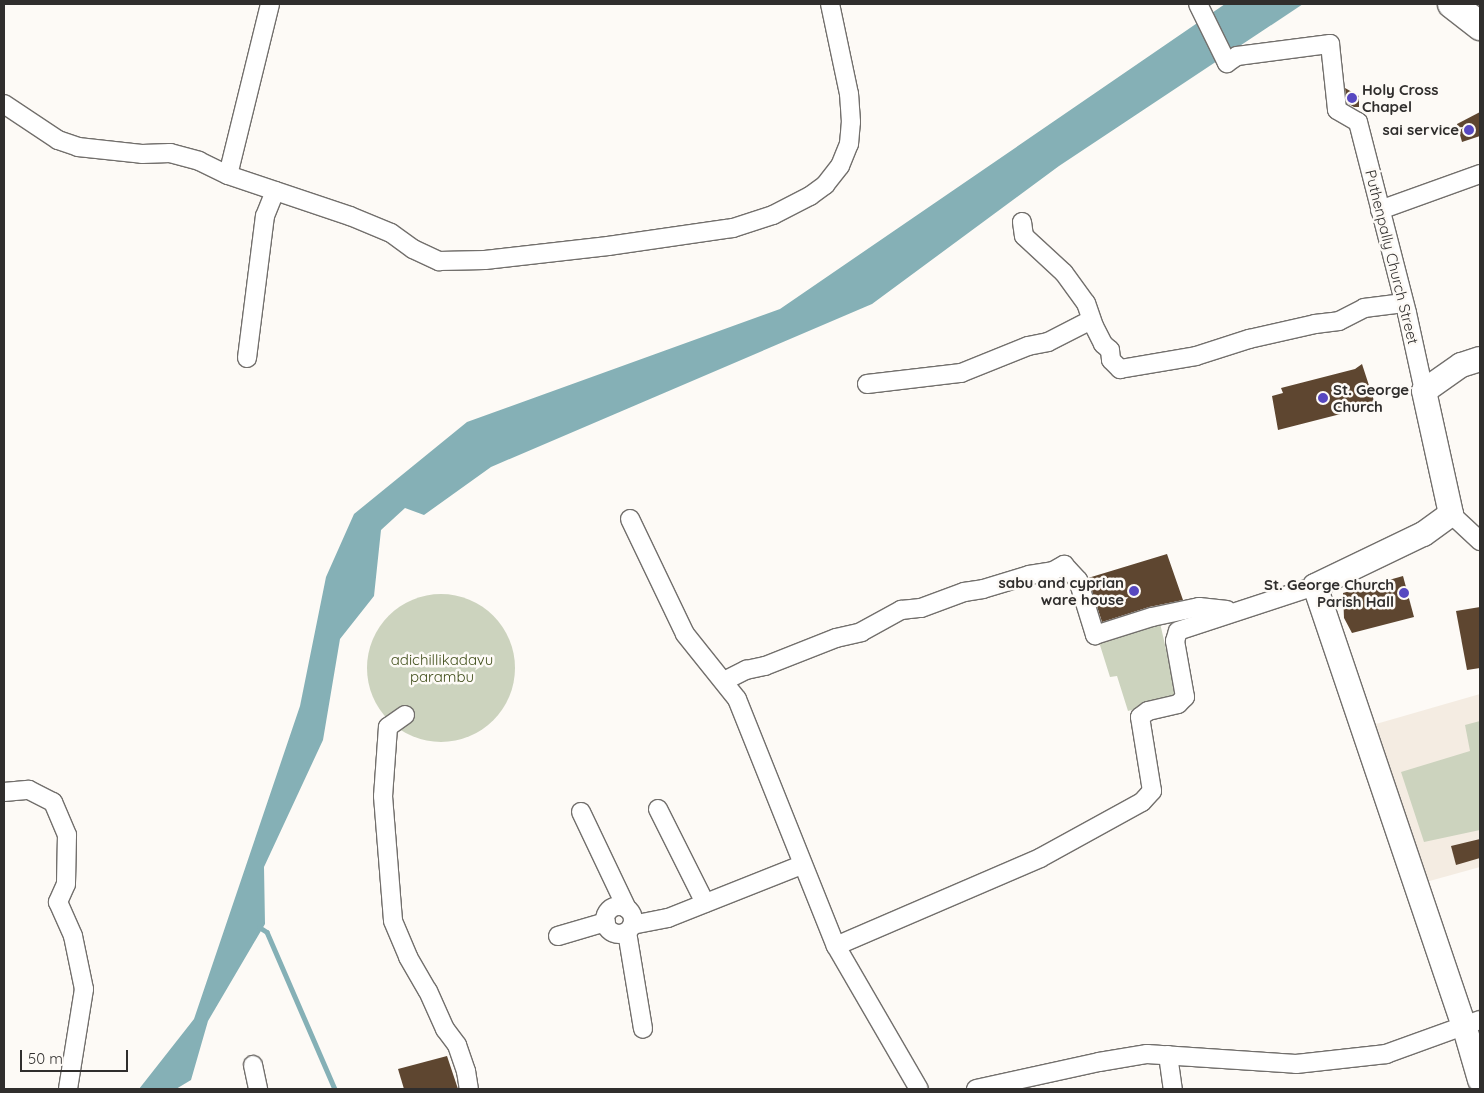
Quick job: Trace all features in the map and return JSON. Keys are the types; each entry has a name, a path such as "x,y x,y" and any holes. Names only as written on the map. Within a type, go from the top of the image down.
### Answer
{"highway":[{"path":"1452,4 1480,26"}],"main road":[{"path":"1480,359 1461,365 1424,391 1451,514 1423,534 1315,586 1472,1023 1480,1080"}],"street":[{"path":"228,175 270,4"},
{"path":"4,104 58,140 78,147 142,154 170,153 199,161 228,175 350,216 391,234 413,249 439,261 485,260 733,228 773,215 810,196 825,185 840,166 849,144 852,122 849,94 830,4"},
{"name":"Puthenpally Church Street","path":"1198,4 1227,63 1237,56 1330,44 1337,110 1358,122 1404,303 1424,391"},
{"path":"1380,210 1480,174"},
{"path":"247,358 265,216 275,191"},
{"path":"1022,222 1024,236 1064,273 1086,303 1091,320 1103,344 1110,350 1111,360 1120,369 1196,356 1249,339 1315,324 1339,321 1364,308 1404,303"},
{"path":"867,384 961,373 1028,346 1048,342 1091,320"},
{"path":"1451,514 1480,542"},
{"path":"630,519 684,634 708,665 724,680 737,700 836,946 919,1089"},
{"path":"724,680 746,670 764,666 836,638 861,632 901,610 921,608 964,592 983,589 1029,575 1053,571 1064,565 1078,580 1095,635 1161,615 1199,607 1235,611"},
{"path":"836,946 1040,858 1142,802 1152,791 1140,717 1148,711 1178,704 1185,697 1175,641 1178,630 1315,586"},
{"path":"405,715 388,727 383,796 393,921 408,957 428,991 445,1028 457,1045 466,1071 469,1089"},
{"path":"4,792 29,790 53,802 67,835 66,884 58,902 73,936 84,989 69,1071 68,1089"},
{"path":"658,809 705,903"},
{"path":"581,812 629,922 643,1029"},
{"path":"629,922 668,918 802,865"},
{"path":"558,936 606,922 608,913 614,907 629,922"},
{"path":"976,1089 1099,1062 1147,1054 1305,1063 1386,1054 1472,1023"},
{"path":"1168,1055 1173,1089"},
{"path":"253,1065 258,1089"}],"shaded area":[{"path":"1480,694 1480,867 1426,882 1376,724"}],"green space":[{"name":"adichillikadavu parambu","path":"441,594 456,595 469,599 494,615 510,640 514,653 514,683 510,696 494,721 469,737 456,741 441,742 426,741 413,737 388,721 372,696 368,683 367,668 368,653 372,640 388,615 413,599 426,595"},
{"path":"1160,623 1177,697 1128,711 1117,676 1110,677 1099,642"},
{"path":"1480,721 1480,830 1424,842 1401,772 1470,751 1465,725"}],"water":[{"path":"1225,4 1303,4 1059,166 872,304 491,467 424,515 405,508 381,530 374,596 340,639 323,740 264,867 265,924 208,1021 191,1080 176,1089 139,1089 194,1019 300,706 326,577 354,514 467,422 780,309"}],"building":[{"name":"Holy Cross Chapel","path":"1345,88 1359,96 1359,107 1354,107 1347,103"},
{"name":"sai service","path":"1480,112 1480,136 1462,142 1457,124"},
{"name":"St. George Church","path":"1362,364 1377,410 1368,407 1278,430 1272,396 1283,393 1281,388 1355,369"},
{"name":"sabu and cyprian ware house","path":"1167,554 1183,600 1149,607 1102,622 1088,578"},
{"path":"1403,576 1414,617 1352,633 1344,618 1343,593"},
{"path":"1480,607 1480,668 1467,670 1456,611"},
{"path":"1480,839 1480,858 1456,865 1451,846"},
{"path":"447,1056 458,1089 404,1089 398,1069"}],"waterway":[{"path":"259,927 267,932 335,1089"}],"place":[{"name":"Holy Cross Chapel","path":"1352,98"},
{"name":"sai service","path":"1469,130"},
{"name":"St. George Church","path":"1323,398"},
{"name":"sabu and cyprian ware house","path":"1134,591"},
{"name":"St. George Church Parish Hall","path":"1404,593"}]}
